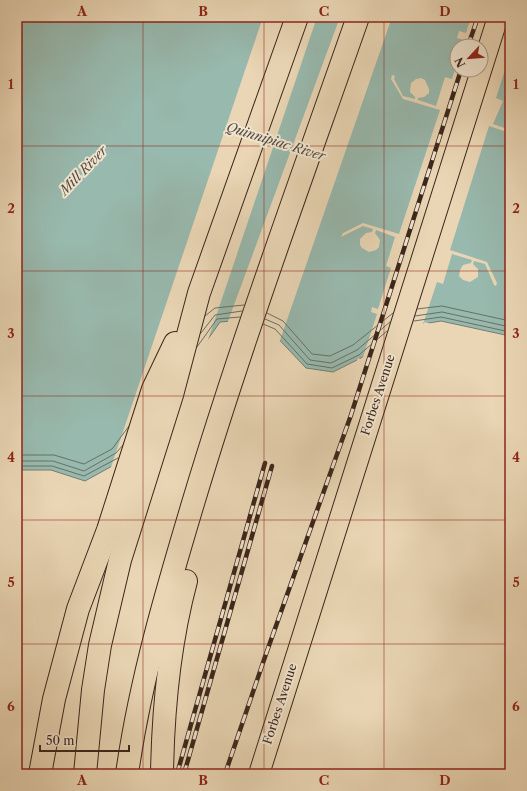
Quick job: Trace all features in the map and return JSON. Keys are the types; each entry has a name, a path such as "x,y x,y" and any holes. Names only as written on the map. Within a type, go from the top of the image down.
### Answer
{"highway":[{"path":"85,774 93,690 109,602 132,518 172,395 199,293 297,17"},
{"path":"127,774 140,693 180,548 220,412 358,17"},
{"path":"40,774 64,657 78,609 108,530 153,389 199,293"},
{"path":"162,774 166,685 170,656 180,605 195,550 220,412"},
{"path":"53,774 72,672 108,530"},
{"path":"132,737 139,774"}],"main road":[{"name":"Forbes Avenue","path":"259,774 498,17"}],"water":[{"path":"17,17 510,17 510,336 441,321 398,328 361,358 333,372 306,368 272,332 244,320 220,322 123,460 85,481 51,470 17,470"}],"pier":[{"path":"263,17 317,17 207,343 124,461 110,470"},
{"path":"340,17 392,17 279,343 271,334 244,322 227,324"},
{"path":"471,17 510,17 510,54 496,98 503,101 493,124 510,130 510,133 489,126 450,250 487,262 497,283 496,286 494,285 485,264 474,261 473,264 478,269 478,277 470,282 463,280 459,276 460,270 463,265 471,263 472,260 452,254 443,284 437,282 423,324 425,322 431,324 398,330 363,360 356,363 358,358 362,360 377,314 371,312 372,307 378,309 391,268 386,266 395,237 376,230 375,233 380,240 379,247 376,250 369,252 362,248 360,245 360,239 366,233 372,232 373,229 363,226 341,237 343,233 363,223 399,234 440,110 403,99 391,79 392,75 395,76 394,79 403,96 415,99 410,92 411,83 416,79 421,78 425,80 429,93 424,97 418,98 418,100 436,106 445,77 452,79 489,78 489,38 457,38 459,31 466,33"}],"railway":[{"path":"471,38 478,17"},
{"path":"225,774 351,415 458,78"},
{"path":"177,774 265,463"},
{"path":"184,774 272,466"}],"water label":[{"name":"Quinnipiac River","path":"276,141"},
{"name":"Mill River","path":"83,170"}]}
